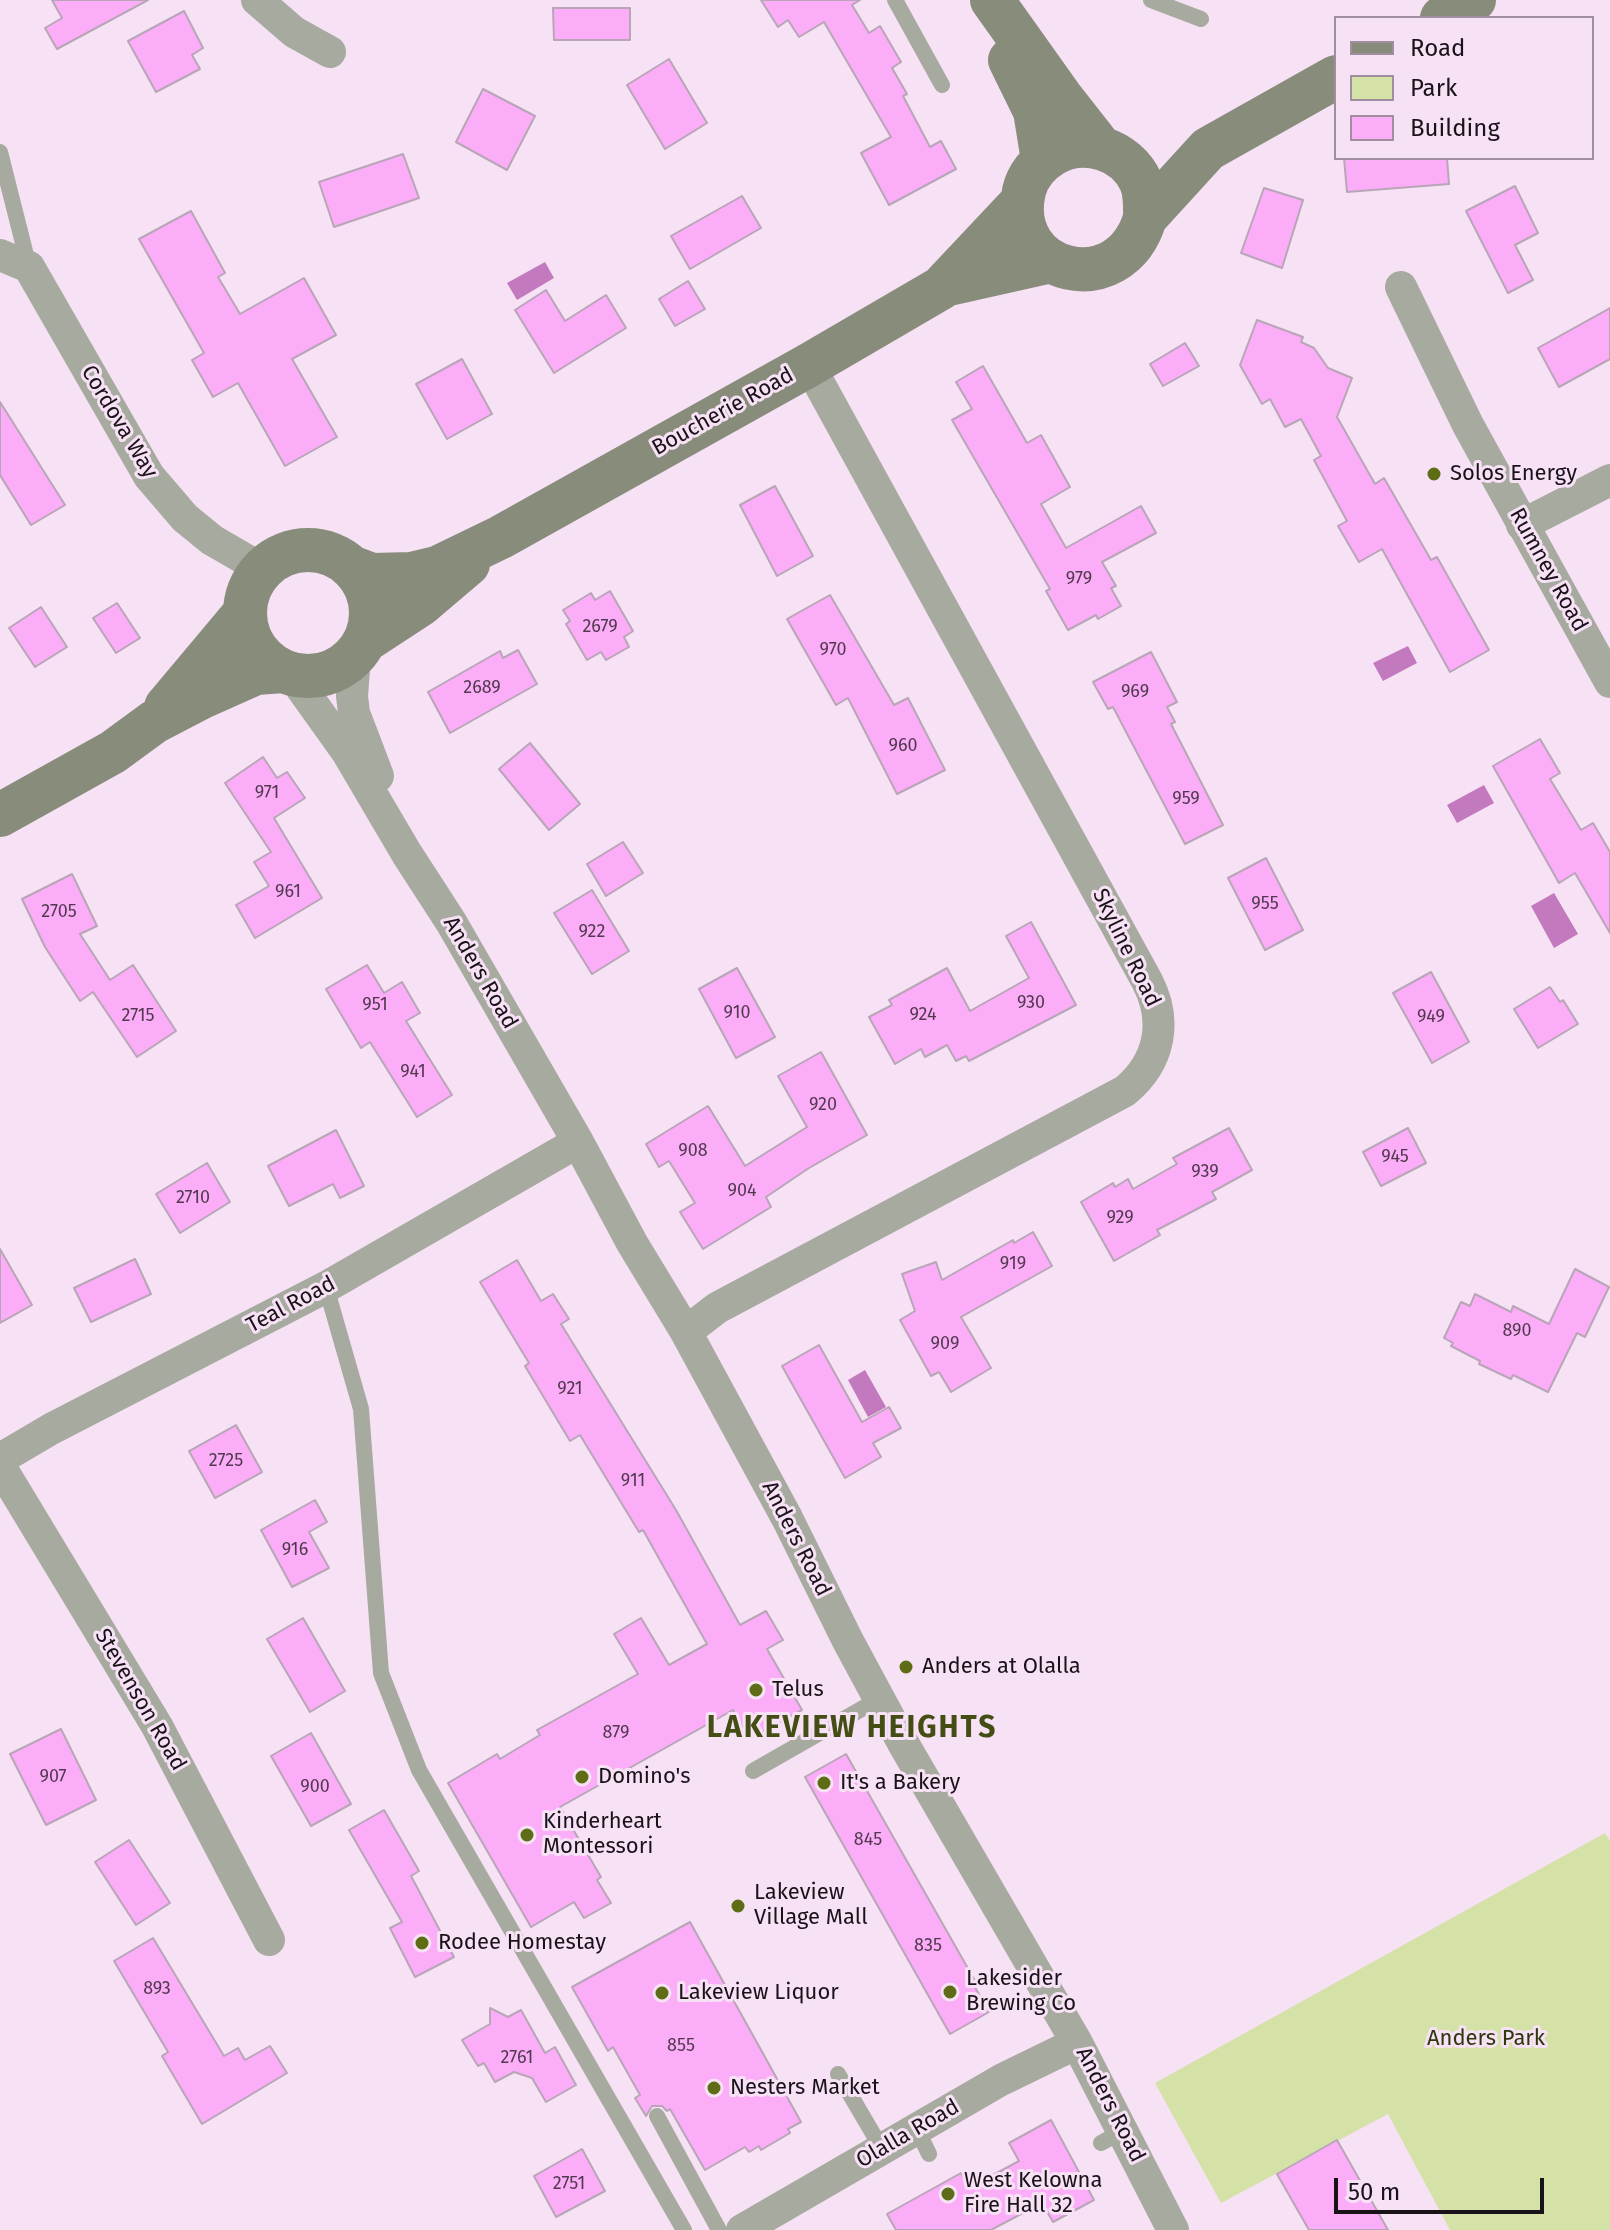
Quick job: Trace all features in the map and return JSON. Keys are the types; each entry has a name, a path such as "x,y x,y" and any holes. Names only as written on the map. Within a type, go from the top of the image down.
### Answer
{"main road":[{"path":"974,0 1016,70 1035,111 1043,160"},
{"path":"992,0 1061,97 1141,184 1145,218"},
{"path":"1446,16 1474,0"},
{"name":"Boucherie Road","path":"944,285 1051,261 1071,269 1108,266 1132,248 1145,218 1208,149 1334,78"},
{"name":"Boucherie Road","path":"351,567 372,575 412,574 437,568 501,537 809,365 944,285 1021,203 1025,185 1043,160 1062,149 1081,145 1113,154 1208,149"},
{"path":"1021,203 1027,235 1037,250 1051,261"},
{"name":"Boucherie Road","path":"361,648 421,604 501,537"},
{"path":"0,815 113,752 154,722 256,673 310,677 343,668 361,648 372,620 371,601 364,582 338,557 306,550 290,552 262,569 249,590 244,614 246,628 259,654 288,673"},
{"path":"154,722 244,614"}],"street":[{"path":"257,0 294,32 330,52"},
{"name":"Cordova Way","path":"14,261 149,476 185,518 221,546 262,569"},
{"name":"Rumney Road","path":"1401,287 1468,425 1610,682"},
{"name":"Skyline Road","path":"686,1332 717,1308 1125,1091 1144,1071 1159,1033 1158,1006 1147,981 809,365"},
{"path":"1522,525 1610,480"},
{"name":"Anders Road","path":"361,648 352,696 354,713 407,854"},
{"name":"Anders Road","path":"288,673 347,752 451,922 578,1142 632,1243 686,1332 787,1518 879,1699 1077,2043 1112,2137 1171,2229"},
{"name":"Teal Road","path":"0,1459 51,1429 326,1287 578,1142"},
{"name":"Stevenson Road","path":"0,1466 157,1726 269,1940"},
{"name":"Olalla Road","path":"742,2230 882,2149 923,2141 1001,2080 1077,2043"}],"lane":[{"path":"895,0 942,85"},
{"path":"1151,0 1201,19"},
{"path":"0,152 14,261"},
{"path":"326,1287 361,1409 381,1673 419,1770 684,2230"},
{"path":"753,1771 879,1699"},
{"path":"838,2074 882,2149"},
{"path":"657,2116 719,2230"}],"green space":[{"name":"Anders Park","path":"1605,1833 1610,1841 1610,2230 1450,2230 1388,2114 1221,2203 1155,2083"}],"shaded area":[{"path":"545,262 554,278 517,300 507,283"},
{"path":"1408,646 1417,663 1383,681 1373,663"},
{"path":"1484,785 1494,803 1457,823 1447,805"},
{"path":"1554,893 1578,934 1554,948 1531,906"},
{"path":"865,1370 886,1407 868,1417 848,1380"}],"building":[{"path":"52,0 148,0 57,49 45,28 62,18"},
{"path":"761,0 860,0 852,5 869,33 880,26 901,62 892,68 930,147 941,141 956,169 889,205 861,153 891,137 824,22 799,37 788,20 778,27"},
{"path":"553,8 630,8 630,40 554,40"},
{"path":"184,11 203,48 192,55 200,69 156,92 128,41"},
{"path":"669,59 707,123 665,149 627,85"},
{"path":"483,89 535,116 507,170 456,142"},
{"path":"403,154 419,198 334,227 319,182"},
{"path":"1344,160 1447,160 1449,184 1347,192"},
{"path":"1515,186 1538,233 1515,245 1533,280 1508,293 1466,211"},
{"path":"1264,188 1303,200 1282,268 1241,253"},
{"path":"742,196 761,228 690,269 671,236"},
{"path":"191,211 225,273 218,277 240,314 304,278 336,335 292,359 337,437 285,466 238,383 213,397 192,360 204,353 139,239"},
{"path":"688,281 705,309 675,326 659,299"},
{"path":"546,290 565,321 606,295 626,328 554,373 515,310"},
{"path":"1610,308 1610,359 1559,387 1538,348"},
{"path":"1257,320 1303,337 1301,342 1314,348 1328,368 1352,378 1337,417 1375,484 1384,478 1431,560 1437,557 1489,650 1450,672 1382,549 1359,562 1338,526 1347,521 1314,460 1321,456 1301,419 1285,427 1270,399 1262,404 1240,365"},
{"path":"1185,343 1199,366 1163,386 1150,364"},
{"path":"462,359 492,414 447,439 416,384"},
{"path":"983,366 1027,443 1041,435 1070,487 1041,504 1066,548 1141,506 1156,533 1102,562 1116,586 1111,588 1121,606 1098,619 1096,615 1068,630 1046,591 1050,589 952,420 972,409 956,382"},
{"path":"0,402 65,505 31,525 0,475"},
{"path":"775,486 813,556 777,576 740,505"},
{"path":"610,591 633,631 624,637 629,647 606,660 601,652 587,660 566,624 570,621 563,610 591,593 595,600"},
{"path":"830,595 894,705 908,698 945,770 897,794 848,698 836,705 787,619"},
{"path":"117,603 140,638 116,653 93,618"},
{"path":"41,607 67,647 35,667 9,628"},
{"path":"518,650 537,684 450,733 428,692 500,651 503,658"},
{"path":"1151,652 1177,702 1167,707 1175,722 1171,724 1223,825 1185,844 1113,707 1108,709 1093,682"},
{"path":"1540,739 1560,773 1550,779 1581,830 1593,823 1610,852 1610,933 1575,873 1559,883 1493,766"},
{"path":"530,743 580,804 549,830 499,769"},
{"path":"263,757 277,778 287,772 305,798 274,818 322,898 255,938 236,905 269,886 254,862 271,852 225,783"},
{"path":"623,842 643,873 606,896 587,864"},
{"path":"1266,858 1303,930 1265,950 1228,878"},
{"path":"72,874 97,926 80,934 110,980 133,965 176,1031 137,1057 93,992 80,1001 45,947 22,899"},
{"path":"592,890 629,951 592,974 554,913"},
{"path":"1031,922 1076,1005 969,1061 966,1056 956,1061 947,1045 925,1057 921,1049 895,1064 869,1017 892,1005 889,1000 947,968 970,1011 1029,978 1006,936"},
{"path":"367,965 384,993 402,982 420,1013 406,1021 452,1095 417,1117 370,1042 361,1048 326,989"},
{"path":"737,968 775,1037 736,1058 699,989"},
{"path":"1431,972 1469,1042 1432,1063 1393,993"},
{"path":"1550,987 1560,1002 1563,1000 1578,1024 1538,1048 1514,1009"},
{"path":"821,1052 867,1135 766,1197 771,1207 703,1249 680,1212 695,1203 669,1161 659,1167 646,1144 708,1106 745,1166 807,1127 778,1076"},
{"path":"1229,1128 1252,1170 1212,1192 1216,1199 1157,1230 1160,1235 1114,1261 1081,1202 1113,1183 1115,1187 1128,1179 1133,1189 1177,1164 1173,1158"},
{"path":"1408,1128 1426,1163 1381,1186 1363,1152"},
{"path":"336,1130 364,1186 340,1198 333,1184 289,1206 268,1166"},
{"path":"207,1163 230,1202 180,1233 156,1194"},
{"path":"1033,1232 1052,1266 961,1317 991,1368 951,1392 939,1372 931,1376 900,1320 915,1311 902,1274 936,1262 942,1280"},
{"path":"0,1249 32,1305 0,1323"},
{"path":"135,1259 151,1294 91,1322 74,1288"},
{"path":"517,1260 541,1301 553,1294 569,1319 561,1324 676,1510 740,1625 766,1611 783,1640 767,1649 802,1710 749,1739 733,1710 560,1807 601,1877 597,1880 611,1903 584,1918 574,1902 531,1927 448,1783 497,1754 500,1759 540,1735 537,1730 638,1674 614,1634 641,1618 669,1665 707,1644 643,1530 639,1532 580,1435 570,1441 525,1366 529,1363 480,1282"},
{"path":"1575,1269 1609,1287 1585,1337 1577,1333 1548,1392 1513,1375 1511,1379 1479,1364 1480,1361 1451,1346 1453,1343 1444,1338 1461,1302 1470,1306 1475,1294 1511,1312 1513,1306 1549,1324"},
{"path":"819,1345 862,1422 889,1407 901,1428 873,1443 881,1457 845,1478 782,1366"},
{"path":"236,1425 262,1472 215,1498 189,1451"},
{"path":"315,1500 327,1522 309,1532 329,1568 292,1587 261,1530"},
{"path":"303,1618 345,1691 310,1712 267,1639"},
{"path":"61,1729 96,1800 46,1825 10,1754"},
{"path":"311,1733 351,1804 311,1826 271,1756"},
{"path":"846,1754 974,1979 972,1982 989,2012 950,2034 805,1777"},
{"path":"384,1810 419,1871 411,1876 454,1957 415,1977 390,1928 402,1922 349,1830"},
{"path":"129,1840 170,1903 136,1925 95,1862"},
{"path":"690,1922 801,2122 788,2129 790,2133 761,2150 759,2146 749,2152 745,2147 705,2170 670,2109 667,2111 662,2106 652,2106 646,2116 635,2098 640,2095 613,2047 608,2051 572,1987"},
{"path":"153,1938 224,2056 238,2048 245,2060 270,2046 287,2073 202,2124 162,2056 168,2052 114,1961"},
{"path":"490,2008 508,2017 521,2010 545,2053 555,2047 576,2085 546,2102 532,2078 514,2072 495,2082 484,2063 478,2066 462,2040 490,2024"},
{"path":"1051,2120 1094,2200 1053,2222 1042,2203 991,2230 896,2230 887,2214 961,2173 969,2188 1019,2161 1009,2143"},
{"path":"1337,2140 1388,2230 1309,2230 1277,2174"},
{"path":"582,2149 605,2191 556,2217 534,2176"}],"place":[{"name":"Solos Energy","path":"1434,474"},
{"name":"Anders at Olalla","path":"906,1667"},
{"name":"Telus","path":"756,1690"},
{"name":"Domino's","path":"582,1777"},
{"name":"It's a Bakery","path":"824,1783"},
{"name":"Kinderheart Montessori","path":"527,1835"},
{"name":"Lakeview Village Mall","path":"738,1906"},
{"name":"Rodee Homestay","path":"422,1943"},
{"name":"Lakesider Brewing Co","path":"950,1992"},
{"name":"Lakeview Liquor","path":"662,1993"},
{"name":"Nesters Market","path":"714,2088"},
{"name":"West Kelowna Fire Hall 32","path":"948,2194"}],"district":[{"name":"LAKEVIEW HEIGHTS","path":"852,1729"}]}
